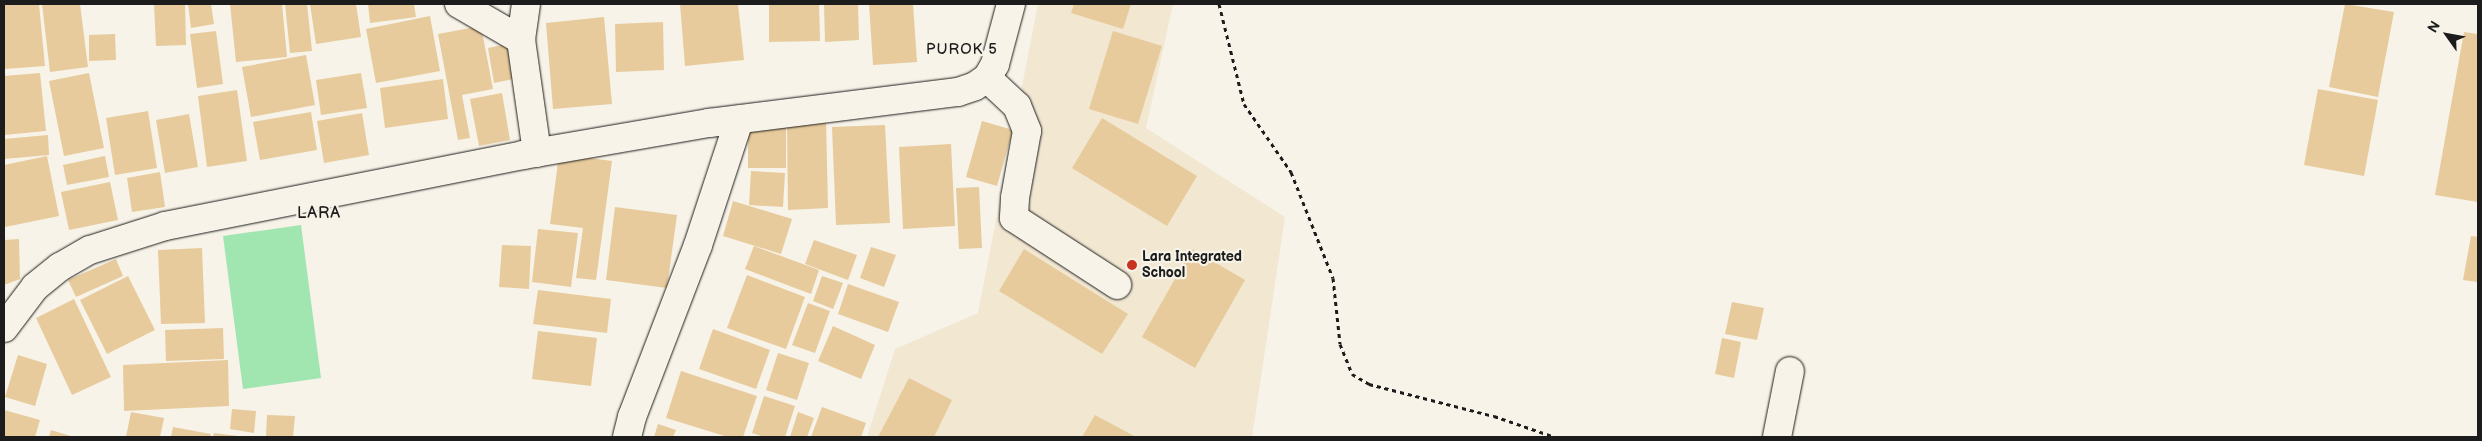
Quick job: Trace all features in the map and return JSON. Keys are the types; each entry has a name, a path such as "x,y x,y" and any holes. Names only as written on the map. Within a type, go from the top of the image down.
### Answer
{"street":[{"path":"459,4 521,40"},
{"path":"526,4 521,40 537,153"},
{"path":"4,328 36,287 60,267 90,250 165,226 537,153 739,120 958,92 975,86 986,78 995,64 1011,4"},
{"path":"986,78 1016,106 1027,131 1015,198 1014,218 1117,285"},
{"path":"627,437 632,417 698,245 739,120"},
{"path":"1777,437 1790,371"}],"path":[{"path":"1219,4 1244,104 1291,172 1333,278 1340,344 1352,374 1369,384 1494,416 1555,437"}],"shaded area":[{"name":"Lara Integrated School","path":"1038,4 1173,4 1146,128 1285,217 1252,437 867,437 895,349 978,313"}],"green space":[{"path":"301,225 321,378 243,389 223,236"}],"building":[{"path":"4,4 39,4 45,66 4,69"},
{"path":"42,4 80,4 88,67 50,72"},
{"path":"154,4 185,4 186,45 156,46"},
{"path":"188,4 211,4 214,24 191,28"},
{"path":"230,4 282,4 287,57 236,62"},
{"path":"285,4 307,4 312,51 290,53"},
{"path":"310,4 356,4 361,37 316,44"},
{"path":"368,4 414,4 416,17 370,23"},
{"path":"680,4 738,4 744,60 685,66"},
{"path":"769,4 819,4 820,41 769,42"},
{"path":"824,4 858,4 859,40 825,42"},
{"path":"869,4 913,4 917,62 873,65"},
{"path":"1074,4 1131,4 1123,29 1071,13"},
{"path":"2345,4 2394,12 2378,97 2329,87"},
{"path":"430,16 440,71 376,83 366,29"},
{"path":"604,17 612,104 553,109 546,23"},
{"path":"663,22 664,70 616,72 615,24"},
{"path":"481,26 493,89 462,95 470,138 458,140 438,34"},
{"path":"216,31 223,84 197,88 190,34"},
{"path":"1113,31 1162,46 1138,124 1089,109"},
{"path":"2464,32 2478,34 2478,202 2435,195"},
{"path":"115,34 116,60 89,61 89,35"},
{"path":"511,43 518,78 494,83 488,48"},
{"path":"306,55 315,105 251,117 242,67"},
{"path":"40,73 46,131 4,135 4,76"},
{"path":"89,73 104,148 64,156 49,81"},
{"path":"361,73 367,108 321,115 316,80"},
{"path":"443,79 448,119 385,128 380,88"},
{"path":"2318,89 2378,100 2364,176 2304,165"},
{"path":"237,90 247,161 207,167 198,96"},
{"path":"502,93 510,140 479,146 470,99"},
{"path":"148,111 157,168 115,175 106,118"},
{"path":"311,112 317,150 260,160 253,122"},
{"path":"362,113 369,155 324,163 317,121"},
{"path":"189,114 198,167 165,173 156,120"},
{"path":"1102,118 1197,176 1167,226 1072,168"},
{"path":"826,120 828,208 788,210 787,122"},
{"path":"982,121 1013,130 997,186 966,177"},
{"path":"748,123 786,124 786,168 748,168"},
{"path":"885,125 890,223 836,225 832,127"},
{"path":"48,135 49,155 4,159 4,139"},
{"path":"951,144 955,226 903,229 899,147"},
{"path":"559,154 612,161 596,280 576,278 583,228 550,224"},
{"path":"47,156 59,216 5,227 4,165"},
{"path":"105,156 109,177 67,185 63,165"},
{"path":"751,171 785,173 783,207 749,205"},
{"path":"160,172 165,207 132,212 127,178"},
{"path":"110,182 118,220 69,230 61,192"},
{"path":"979,187 982,248 959,249 956,188"},
{"path":"733,201 792,219 781,254 723,236"},
{"path":"615,207 677,215 667,288 606,280"},
{"path":"538,229 578,233 571,287 532,282"},
{"path":"2471,236 2478,237 2478,282 2463,280"},
{"path":"19,239 20,279 4,285 4,240"},
{"path":"814,240 857,255 848,280 805,264"},
{"path":"502,245 531,246 529,289 499,287"},
{"path":"754,246 819,270 811,294 745,269"},
{"path":"871,247 896,255 884,287 860,278"},
{"path":"202,248 205,323 161,324 158,250"},
{"path":"1024,249 1128,314 1102,354 999,291"},
{"path":"1192,249 1245,280 1195,368 1142,337"},
{"path":"116,259 123,276 76,297 68,280"},
{"path":"747,275 805,297 786,349 727,328"},
{"path":"128,276 155,330 107,354 80,300"},
{"path":"822,276 843,283 833,309 813,301"},
{"path":"848,284 899,302 888,332 838,314"},
{"path":"538,290 611,299 607,333 533,324"},
{"path":"74,299 111,377 72,395 36,318"},
{"path":"1732,302 1764,308 1757,340 1725,334"},
{"path":"808,303 830,311 815,353 792,345"},
{"path":"833,326 875,345 861,379 818,361"},
{"path":"223,328 224,359 166,361 165,330"},
{"path":"713,329 770,350 756,389 699,369"},
{"path":"538,331 597,338 591,386 532,379"},
{"path":"1722,338 1741,342 1734,378 1715,374"},
{"path":"778,353 809,363 797,400 766,390"},
{"path":"18,355 47,364 35,406 5,397"},
{"path":"228,360 229,406 124,411 123,365"},
{"path":"681,371 757,396 743,437 728,437 666,418"},
{"path":"909,378 952,400 934,437 878,437"},
{"path":"764,396 795,406 785,437 764,437 752,433"},
{"path":"822,407 866,423 861,437 811,437"},
{"path":"232,409 256,411 254,433 230,429"},
{"path":"4,410 40,420 35,437 4,437"},
{"path":"131,412 164,418 160,437 126,437"},
{"path":"798,412 814,418 807,437 790,437"},
{"path":"267,415 295,416 293,437 266,437"},
{"path":"1095,415 1136,437 1082,437"},
{"path":"658,424 676,430 673,437 654,437"},
{"path":"173,427 211,434 210,437 171,437"},
{"path":"51,430 74,437 49,437"},
{"path":"214,433 238,436 238,437 213,437"}],"place":[{"name":"Lara Integrated School","path":"1132,265"}],"district":[{"name":"PUROK 5","path":"962,50"},
{"name":"LARA","path":"319,214"}]}
